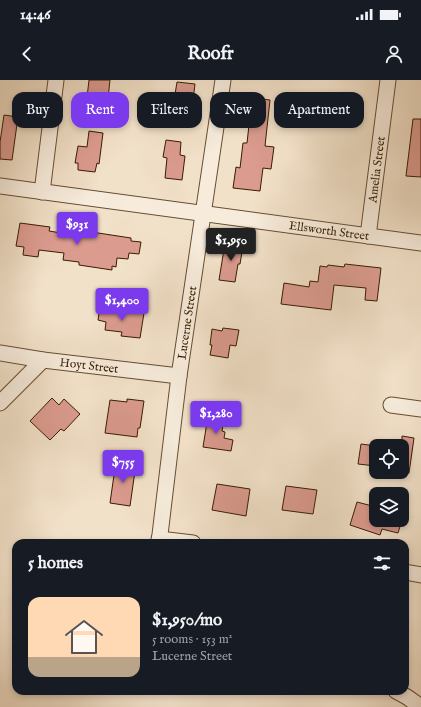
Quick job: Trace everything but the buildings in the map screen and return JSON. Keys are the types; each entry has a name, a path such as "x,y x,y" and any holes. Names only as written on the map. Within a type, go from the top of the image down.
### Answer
{"street":[{"path":"42,192 56,80"},
{"name":"Lucerne Street","path":"159,539 179,376 223,80"},
{"name":"Amelia Street","path":"368,236 388,80"},
{"name":"Ellsworth Street","path":"0,186 421,243"},
{"name":"Hoyt Street","path":"0,353 43,360 179,376"},
{"path":"0,403 43,360"},
{"path":"391,405 421,409"},
{"path":"409,573 421,575"},
{"path":"403,695 421,707"}]}
